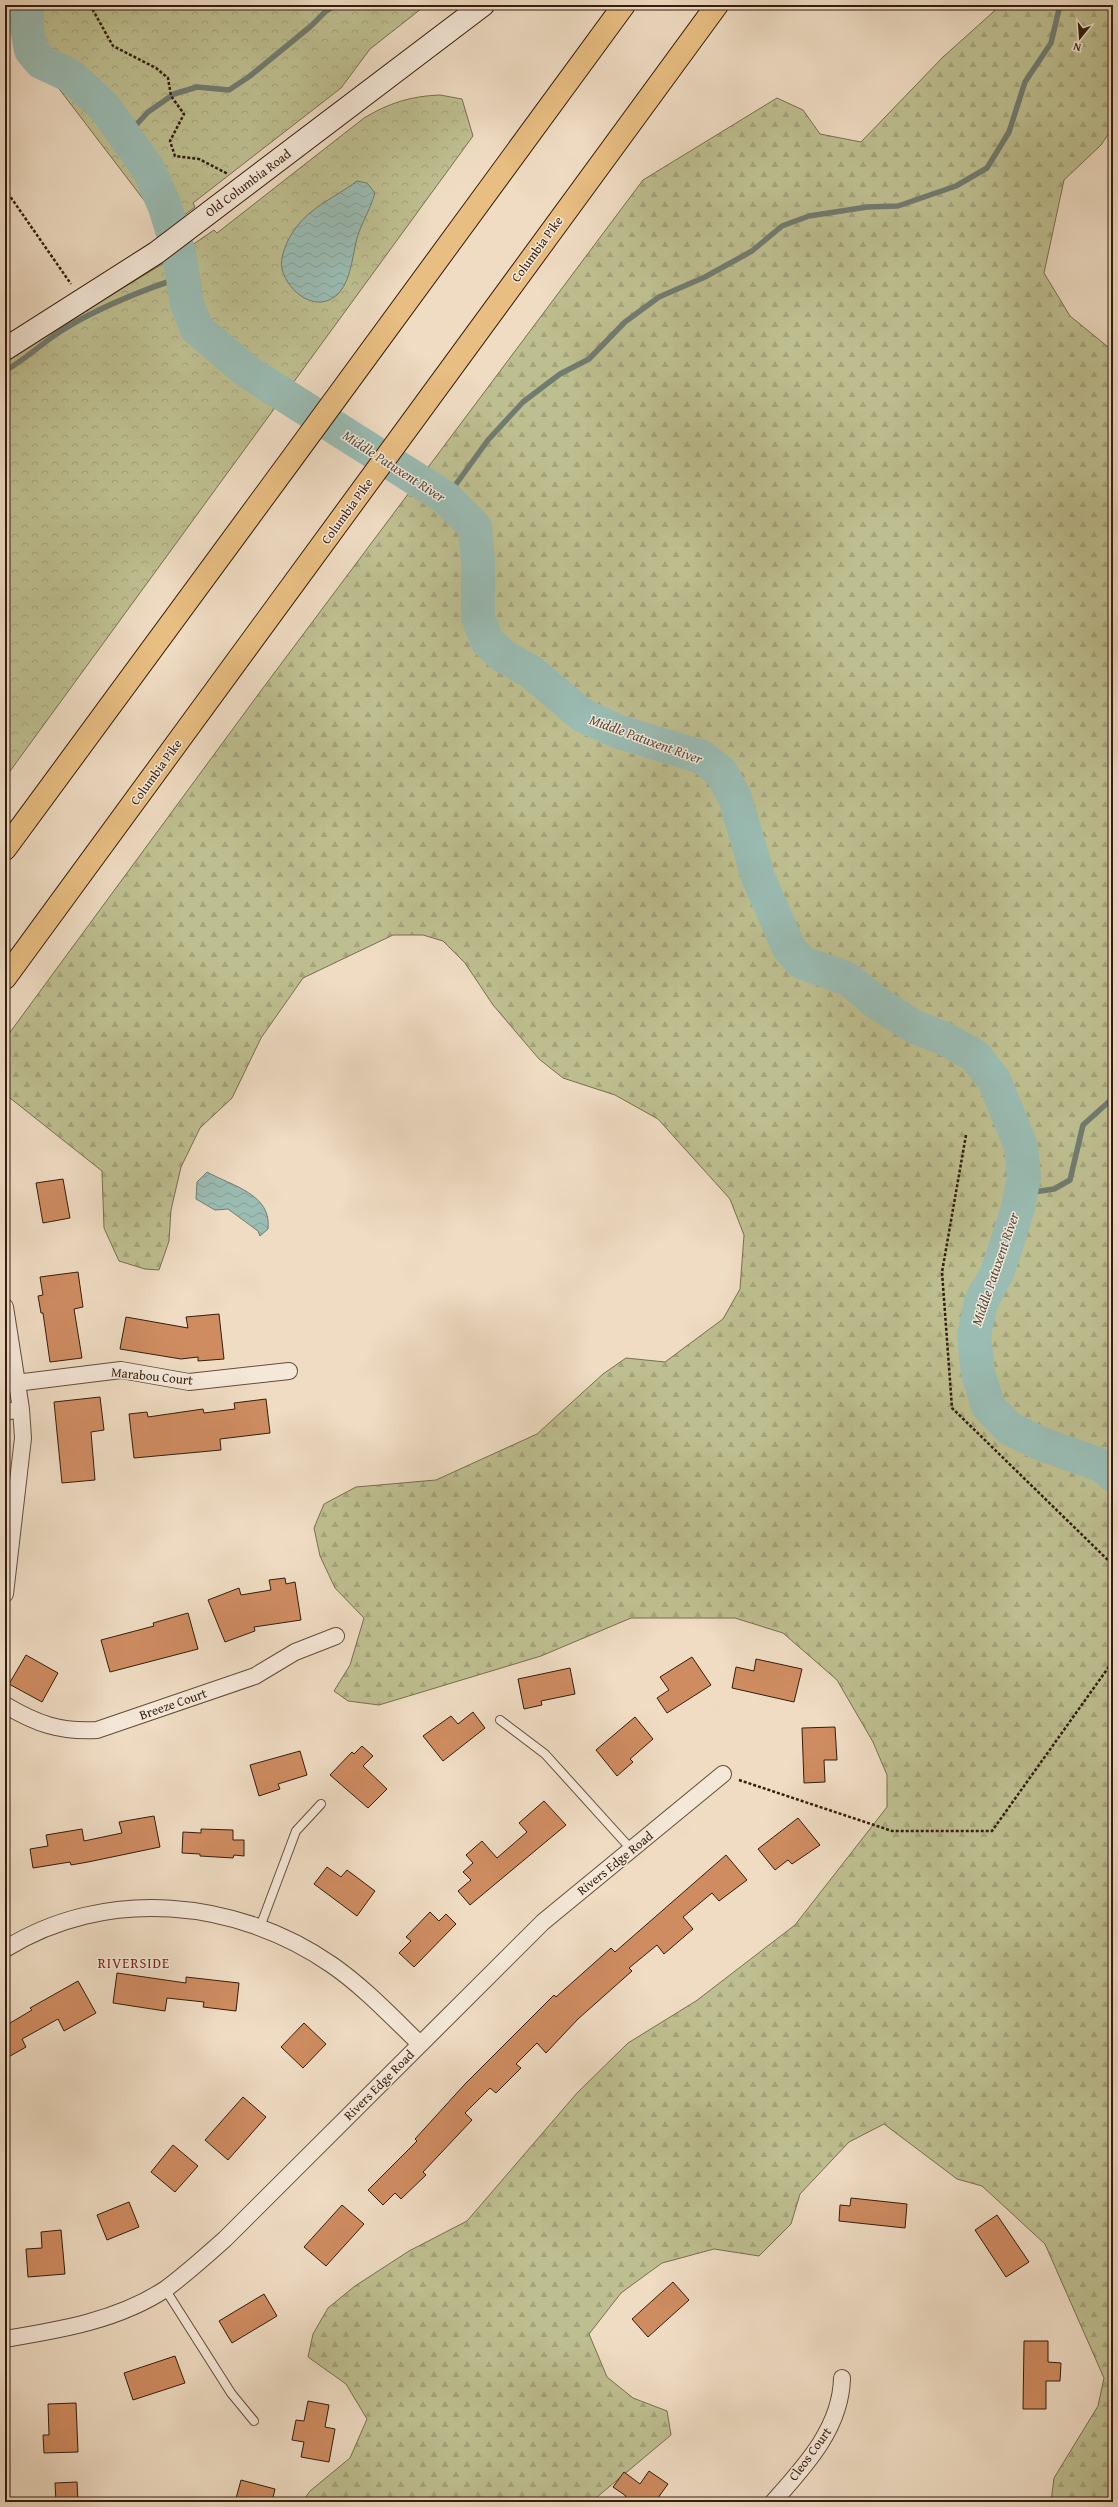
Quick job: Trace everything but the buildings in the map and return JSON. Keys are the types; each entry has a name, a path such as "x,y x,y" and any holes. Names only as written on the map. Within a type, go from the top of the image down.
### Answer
{"highway":[{"path":"5,849 624,5"},
{"name":"Columbia Pike","path":"5,978 716,5"}],"street":[{"name":"Old Columbia Road","path":"5,349 136,267 483,5"},
{"path":"5,1307 21,1409 23,1438 5,1594"},
{"name":"Marabou Court","path":"16,1383 121,1370 189,1382 289,1371"},
{"path":"5,1412 21,1409"},
{"name":"Breeze Court","path":"5,1705 41,1724 72,1731 97,1730 255,1676 295,1652 336,1636"},
{"name":"Rivers Edge Road","path":"5,2338 60,2330 98,2319 132,2306 165,2289 225,2239 543,1922 724,1774"},
{"path":"5,1949 20,1940 53,1926 102,1911 148,1908 189,1910 227,1916 260,1927 300,1945 333,1966 372,1997 420,2044"},
{"name":"Cleos Court","path":"773,2502 825,2436 841,2398 842,2378"}],"lane":[{"path":"500,1720 545,1754 631,1849"},
{"path":"260,1927 296,1831 321,1804"},
{"path":"165,2289 231,2393 254,2421"}],"path":[{"path":"90,5 114,46 156,68 168,78 171,96 184,114 170,140 175,156 199,159 221,169 234,179 237,192"},
{"path":"5,189 83,301"},
{"path":"966,1135 942,1272 952,1408 1113,1565"},
{"path":"724,1774 764,1790 892,1831 992,1831 1113,1661"}],"green space":[{"path":"31,5 426,5 370,49 341,88 193,203 195,207 166,229 34,56"},
{"path":"1001,5 1113,5 1113,127 1101,145 1064,180 1044,273 1070,316 1113,351 1113,2502 1051,2502 1054,2478 1098,2406 1104,2378 1045,2244 982,2186 957,2179 884,2124 849,2142 800,2194 791,2224 759,2256 714,2249 662,2263 621,2293 589,2334 607,2377 633,2398 667,2411 671,2435 591,2502 302,2502 310,2491 350,2458 367,2419 346,2384 308,2357 313,2334 328,2308 355,2286 409,2251 467,2221 577,2093 628,2043 696,2001 795,1925 887,1807 887,1775 873,1742 837,1680 783,1633 735,1618 631,1618 541,1656 379,1705 348,1701 334,1691 350,1665 364,1618 335,1588 320,1556 314,1528 324,1504 356,1487 436,1480 537,1434 603,1374 626,1358 665,1362 723,1319 740,1289 744,1235 730,1199 658,1119 615,1095 563,1078 539,1059 493,1005 465,963 443,941 423,935 393,935 303,978 261,1038 232,1098 200,1128 181,1167 171,1210 169,1241 159,1270 145,1269 119,1261 104,1228 102,1171 5,1094 5,1039 260,692 643,180 777,98 803,110 820,134 861,142 943,57"},
{"path":"440,95 462,99 473,136 5,778 5,359 179,254 214,230 217,233 364,118 382,108 400,101"}],"water":[{"path":"357,181 367,183 375,193 359,232 350,272 344,287 331,299 322,302 305,298 290,286 282,269 281,264 287,243 295,229 308,214"},
{"path":"207,1172 238,1187 257,1199 264,1207 268,1217 268,1229 260,1236 258,1231 228,1209 215,1210 196,1199 197,1182"}],"waterway":[{"name":"Middle Patuxent River","path":"27,5 27,28 31,50 41,62 71,76 105,108 149,170 165,207 179,253 187,304 197,329 248,372 446,498 475,527 478,561 478,618 487,641 503,656 530,671 582,715 619,732 702,757 721,772 735,798 758,877 789,948 801,962 848,979 877,1003 915,1027 945,1039 975,1056 994,1080 1021,1146 1024,1177 1018,1207 997,1273 981,1302 974,1335 978,1373 988,1406 1009,1428 1039,1443 1103,1466 1113,1475"},
{"path":"125,137 148,112 174,94 197,87 229,90 250,76 311,26 325,12 336,5"},
{"path":"446,498 488,440 523,402 560,374 589,359 625,322 659,297 705,277 752,251 782,226 809,216 867,207 898,206 956,186 987,168 1009,132 1025,82 1051,43 1060,5"},
{"path":"5,371 68,326 83,318 151,288 183,277"},
{"path":"1020,1194 1054,1189 1070,1180 1083,1125 1113,1098"}],"district":[{"name":"RIVERSIDE","path":"134,1963"}]}
